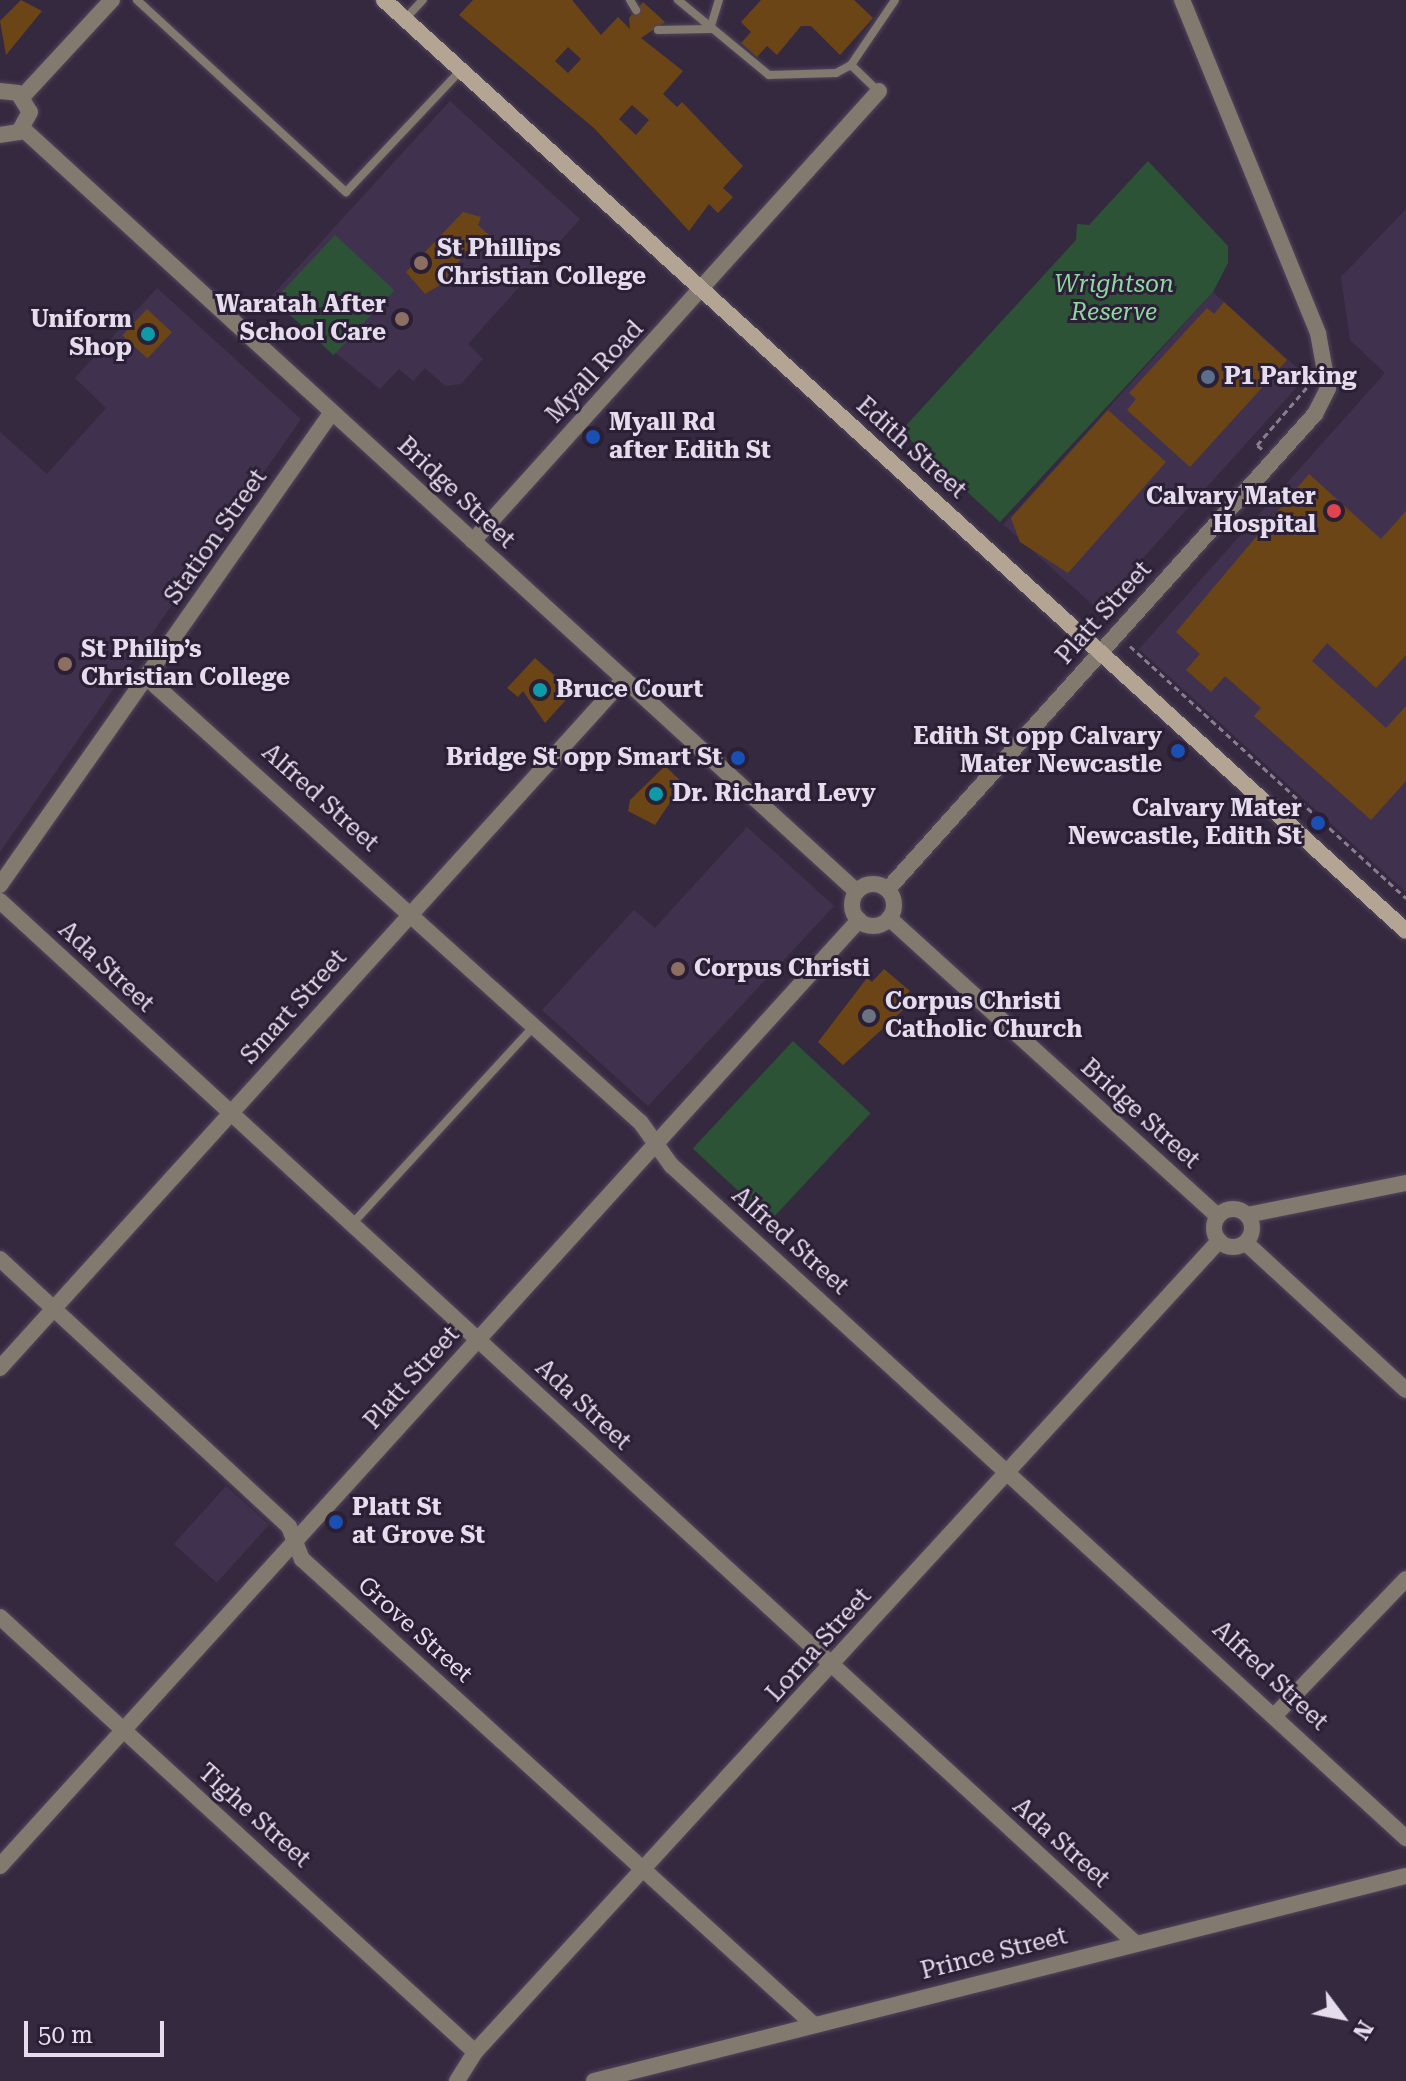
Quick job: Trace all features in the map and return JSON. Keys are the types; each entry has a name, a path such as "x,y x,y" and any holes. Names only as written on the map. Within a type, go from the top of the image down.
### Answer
{"main road":[{"name":"Edith Street","path":"384,0 1406,931"}],"street":[{"path":"23,96 112,0"},
{"name":"Platt Street","path":"888,889 1315,414 1328,388 1318,333 1182,0"},
{"path":"0,91 23,96"},
{"name":"Myall Road","path":"473,541 703,291 879,91"},
{"path":"0,135 23,129 30,112 23,96"},
{"name":"Bridge Street","path":"23,129 857,892"},
{"name":"Station Street","path":"0,885 332,412"},
{"name":"Alfred Street","path":"146,677 412,913 657,1146 1008,1472 1277,1713 1406,1838"},
{"name":"Smart Street","path":"0,1368 624,679"},
{"path":"869,884 888,889 889,918 874,926 859,920 857,892 869,884"},
{"name":"Ada Street","path":"0,901 1135,1943"},
{"name":"Bridge Street","path":"889,918 1218,1216"},
{"name":"Platt Street","path":"0,1866 859,920"},
{"path":"1246,1243 1232,1248 1219,1241 1218,1216 1232,1209 1247,1215 1406,1183"},
{"path":"1247,1215 1246,1243 1406,1390"},
{"name":"Lorna Street","path":"457,2081 475,2052 645,1871 1219,1241"},
{"name":"Grove Street","path":"0,1259 289,1527 302,1559 813,2024"},
{"path":"1277,1713 1406,1579"},
{"name":"Tighe Street","path":"0,1617 475,2052"},
{"name":"Prince Street","path":"594,2081 1406,1876"}],"lane":[{"path":"137,0 346,192 461,70"},
{"path":"405,19 423,0"},
{"path":"630,0 636,10"},
{"path":"678,0 769,75 836,73 851,65 895,0"},
{"path":"710,29 719,0"},
{"path":"658,30 710,29"},
{"path":"851,65 879,91"},
{"path":"352,1224 534,1026"}],"path":[{"path":"1257,445 1315,379"},
{"path":"1130,646 1406,898"}],"shaded area":[{"name":"St Phillips Christian College","path":"450,101 580,219 468,344 483,359 461,384 445,386 425,368 413,381 399,369 380,389 269,299"},
{"name":"Calvary Mater Hospital","path":"1406,209 1406,892 1139,649 1385,373 1350,340 1341,277"},
{"name":"St Philip’s Christian College","path":"157,288 301,419 0,852 0,432 47,474 106,408 75,378"},
{"name":"Calvary Mater Hospital","path":"1213,292 1307,376 1097,609 1004,525"},
{"name":"Corpus Christi","path":"747,827 834,906 648,1106 542,1010 634,910 655,928"},
{"path":"226,1486 269,1525 217,1583 174,1544"}],"green space":[{"name":"Wrightson Reserve","path":"1148,161 1228,246 1228,263 1213,292 1000,522 901,431 1076,240 1077,224 1089,225"},
{"path":"335,235 394,290 334,355 274,300"},
{"path":"793,1041 871,1113 770,1221 693,1149"}],"building":[{"path":"21,0 42,11 6,55 0,21"},
{"path":"473,0 572,0 601,35 618,17 630,29 629,18 643,2 665,22 641,38 683,71 663,94 677,107 682,102 743,166 723,188 733,197 718,213 709,204 689,231 595,129 459,15","holes":["568,47 581,59 568,73 555,61","632,105 649,120 636,135 619,119"]},
{"path":"761,0 854,0 873,18 840,55 811,26 801,26 777,55 767,46 757,57 741,43 751,32 741,22"},
{"path":"463,212 481,217 478,225 489,235 481,245 475,240 443,283 425,294 406,272"},
{"name":"P1 Parking","path":"1224,302 1287,360 1190,467 1127,410 1136,399 1129,393 1207,308 1214,314"},
{"name":"Uniform Shop","path":"147,309 172,332 147,359 122,335"},
{"path":"1108,410 1166,462 1068,573 1020,542 1011,518"},
{"path":"1309,474 1381,539 1406,511 1406,655 1376,688 1327,643 1312,661 1386,728 1406,706 1406,781 1371,820 1254,716 1261,708 1225,676 1211,692 1186,670 1200,654 1176,632"},
{"name":"Bruce Court","path":"535,658 573,692 545,723 523,691 518,697 507,688"},
{"name":"Dr. Richard Levy","path":"665,766 683,783 655,825 628,811 630,800"},
{"name":"Corpus Christi Catholic Church","path":"884,969 910,991 897,1005 903,1010 843,1065 818,1042 867,978 872,982"}],"place":[{"name":"St Phillips Christian College","path":"421,263"},
{"name":"Waratah After School Care","path":"402,319"},
{"name":"Uniform Shop","path":"148,334"},
{"name":"P1 Parking","path":"1208,377"},
{"name":"Myall Rd after Edith St","path":"593,437"},
{"name":"Calvary Mater Hospital","path":"1334,511"},
{"name":"St Philip’s Christian College","path":"65,664"},
{"name":"Bruce Court","path":"540,690"},
{"name":"Edith St opp Calvary Mater Newcastle","path":"1178,751"},
{"name":"Bridge St opp Smart St","path":"738,758"},
{"name":"Dr. Richard Levy","path":"656,794"},
{"name":"Calvary Mater Newcastle, Edith St","path":"1318,823"},
{"name":"Corpus Christi","path":"678,969"},
{"name":"Corpus Christi Catholic Church","path":"869,1016"},
{"name":"Platt St at Grove St","path":"336,1522"}]}
